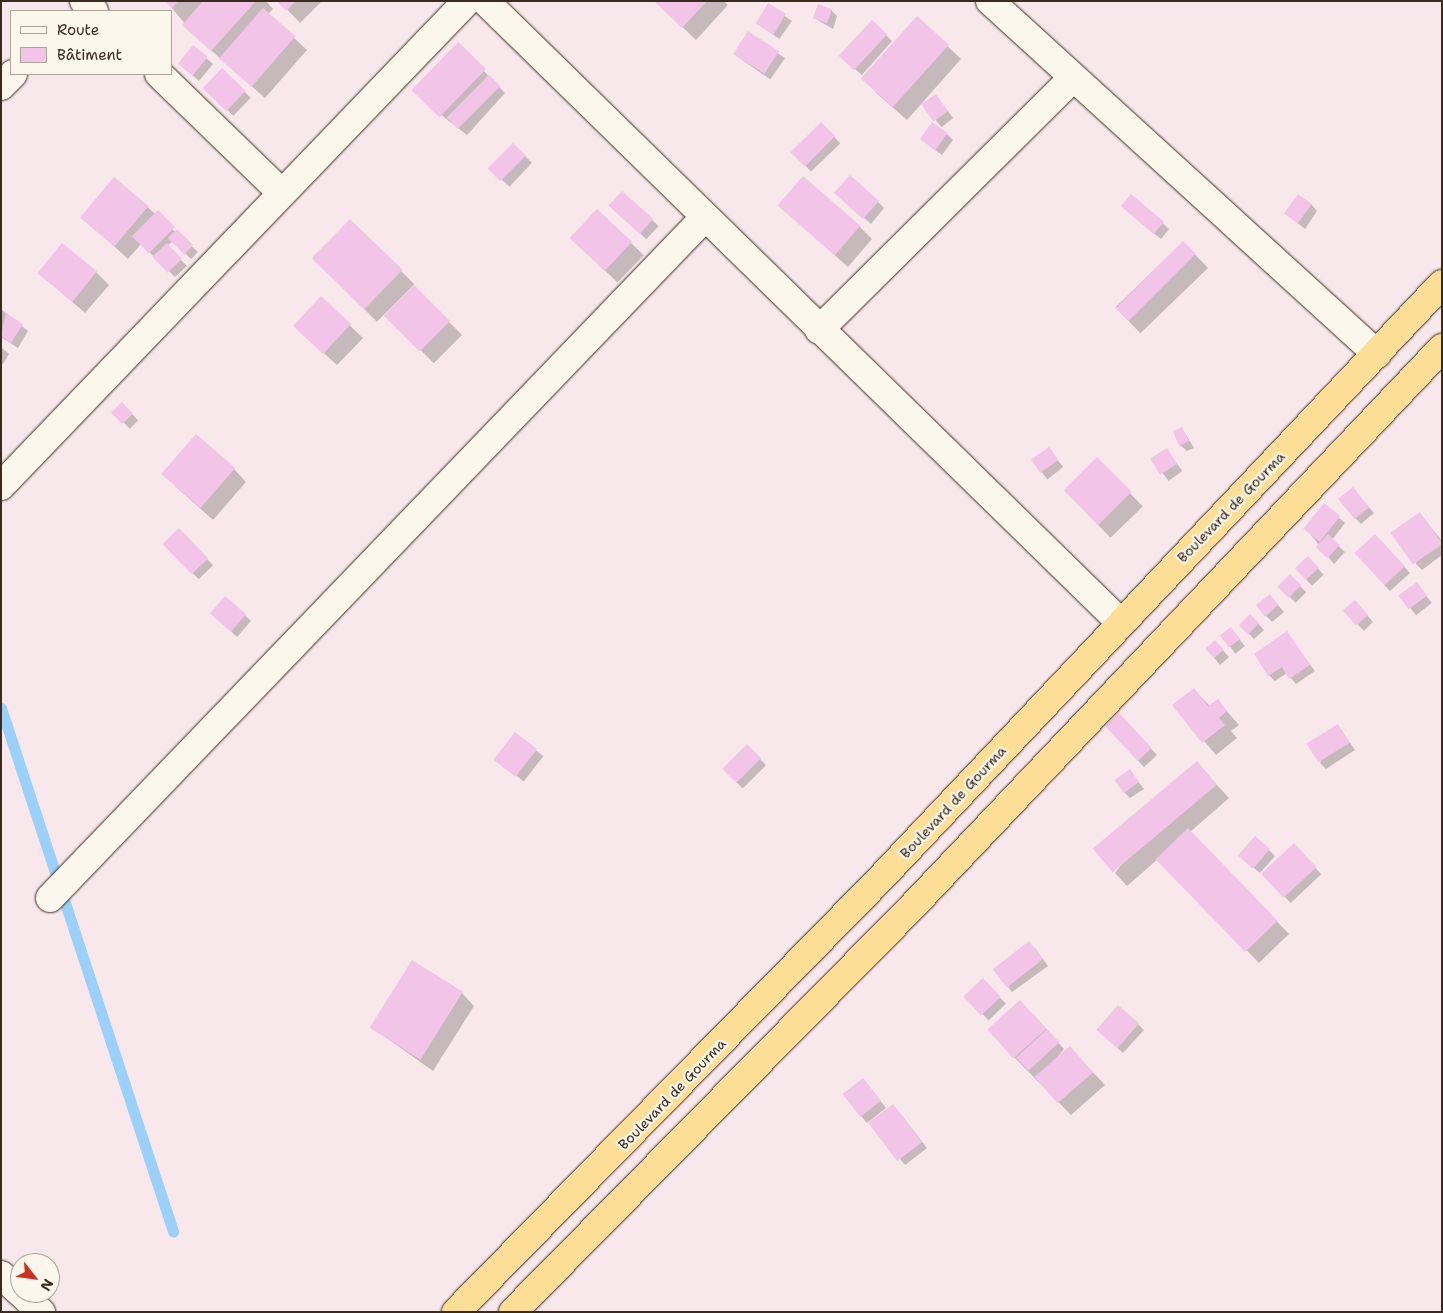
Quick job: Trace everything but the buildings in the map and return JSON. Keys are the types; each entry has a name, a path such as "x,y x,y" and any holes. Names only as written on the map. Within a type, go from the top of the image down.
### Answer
{"highway":[{"name":"Boulevard de Gourma","path":"456,1312 819,942 1442,284"},
{"path":"513,1312 912,908 1442,348"},
{"path":"1377,354 1409,382"}],"street":[{"path":"73,10 83,1 93,10"},
{"path":"1,486 467,1"},
{"path":"485,1 819,330 1121,623"},
{"path":"990,1 1377,354"},
{"path":"1,86 12,75"},
{"path":"160,75 282,193"},
{"path":"819,330 1073,78"},
{"path":"50,898 705,217"},
{"path":"31,1303 41,1312"}],"waterway":[{"path":"1,708 173,1231"}]}
